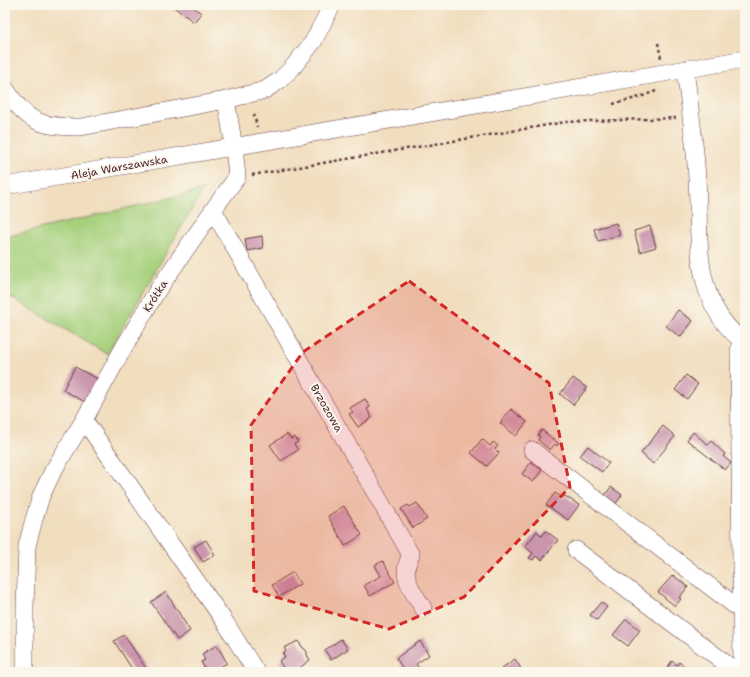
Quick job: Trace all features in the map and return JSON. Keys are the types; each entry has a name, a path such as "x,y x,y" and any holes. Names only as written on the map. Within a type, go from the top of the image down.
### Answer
{"street":[{"path":"5,88 16,104 28,116 41,124 59,127 81,127 226,100 266,90 280,80 293,67 313,42 332,5"},
{"name":"Aleja Warszawska","path":"5,186 745,60"},
{"path":"685,70 692,118 703,276 710,302 719,317 743,342 739,352 742,672"},
{"path":"226,100 234,147 237,177"},
{"name":"Krótka","path":"25,672 27,546 41,496 67,446 84,420 157,291 237,177"},
{"name":"Brzozowa","path":"213,210 411,555 407,563 406,578 422,608"},
{"path":"84,420 225,622 256,672"},
{"path":"532,450 742,611"},
{"path":"576,550 737,672"}],"path":[{"path":"237,177 565,122 692,118"}],"highlighted area":[{"path":"409,281 549,383 570,487 464,597 389,629 254,591 251,425 303,352"}],"green space":[{"path":"203,190 107,354 5,294 5,237"}],"building":[{"path":"171,5 190,5 201,13 194,22"},
{"path":"616,223 620,235 598,241 594,229"},
{"path":"650,226 656,247 640,252 634,231"},
{"path":"262,236 263,248 247,251 245,239"},
{"path":"678,310 693,321 680,337 666,326"},
{"path":"75,367 98,379 85,402 63,390"},
{"path":"686,375 698,384 687,399 675,390"},
{"path":"573,378 587,388 573,405 560,394"},
{"path":"365,399 370,407 367,409 372,418 358,427 349,414 353,412 350,408"},
{"path":"511,409 527,422 516,436 500,423"},
{"path":"663,426 675,436 653,464 641,453"},
{"path":"542,430 559,444 557,446 555,444 550,450 538,440 540,437 538,435"},
{"path":"693,432 708,445 711,441 725,454 723,456 731,463 725,470 687,440"},
{"path":"287,434 291,439 295,437 298,442 294,444 298,450 281,461 270,445"},
{"path":"482,439 490,446 493,442 498,446 495,449 499,453 487,466 471,453"},
{"path":"588,446 609,463 602,472 580,456"},
{"path":"531,462 542,470 533,482 522,474"},
{"path":"611,487 622,495 614,506 603,498"},
{"path":"555,493 563,498 565,496 579,505 568,520 546,505"},
{"path":"417,503 427,519 413,528 401,509 408,505 410,507"},
{"path":"344,506 362,535 345,546 328,516"},
{"path":"537,531 542,536 546,531 558,540 542,560 536,556 533,560 529,558 533,553 525,547"},
{"path":"206,540 215,555 203,562 194,547"},
{"path":"383,561 395,582 370,596 364,585 381,576 375,565"},
{"path":"293,572 300,584 279,597 272,585"},
{"path":"673,575 688,587 679,598 681,599 675,606 658,592"},
{"path":"166,592 190,631 177,640 151,602"},
{"path":"601,602 607,607 597,620 590,615"},
{"path":"626,619 640,630 628,646 613,635"},
{"path":"124,635 148,671 134,672 114,641"},
{"path":"341,639 348,649 331,660 325,650"},
{"path":"298,641 307,652 310,660 294,672 293,669 286,672 279,661 285,657 283,654 286,651 284,648"},
{"path":"420,641 429,655 416,664 420,669 414,672 405,672 396,658"},
{"path":"217,645 227,663 211,672 207,672 201,662 205,660 202,654"},
{"path":"515,659 523,672 502,672 504,671 502,668"},
{"path":"672,661 677,665 679,662 690,671 664,672"}]}
